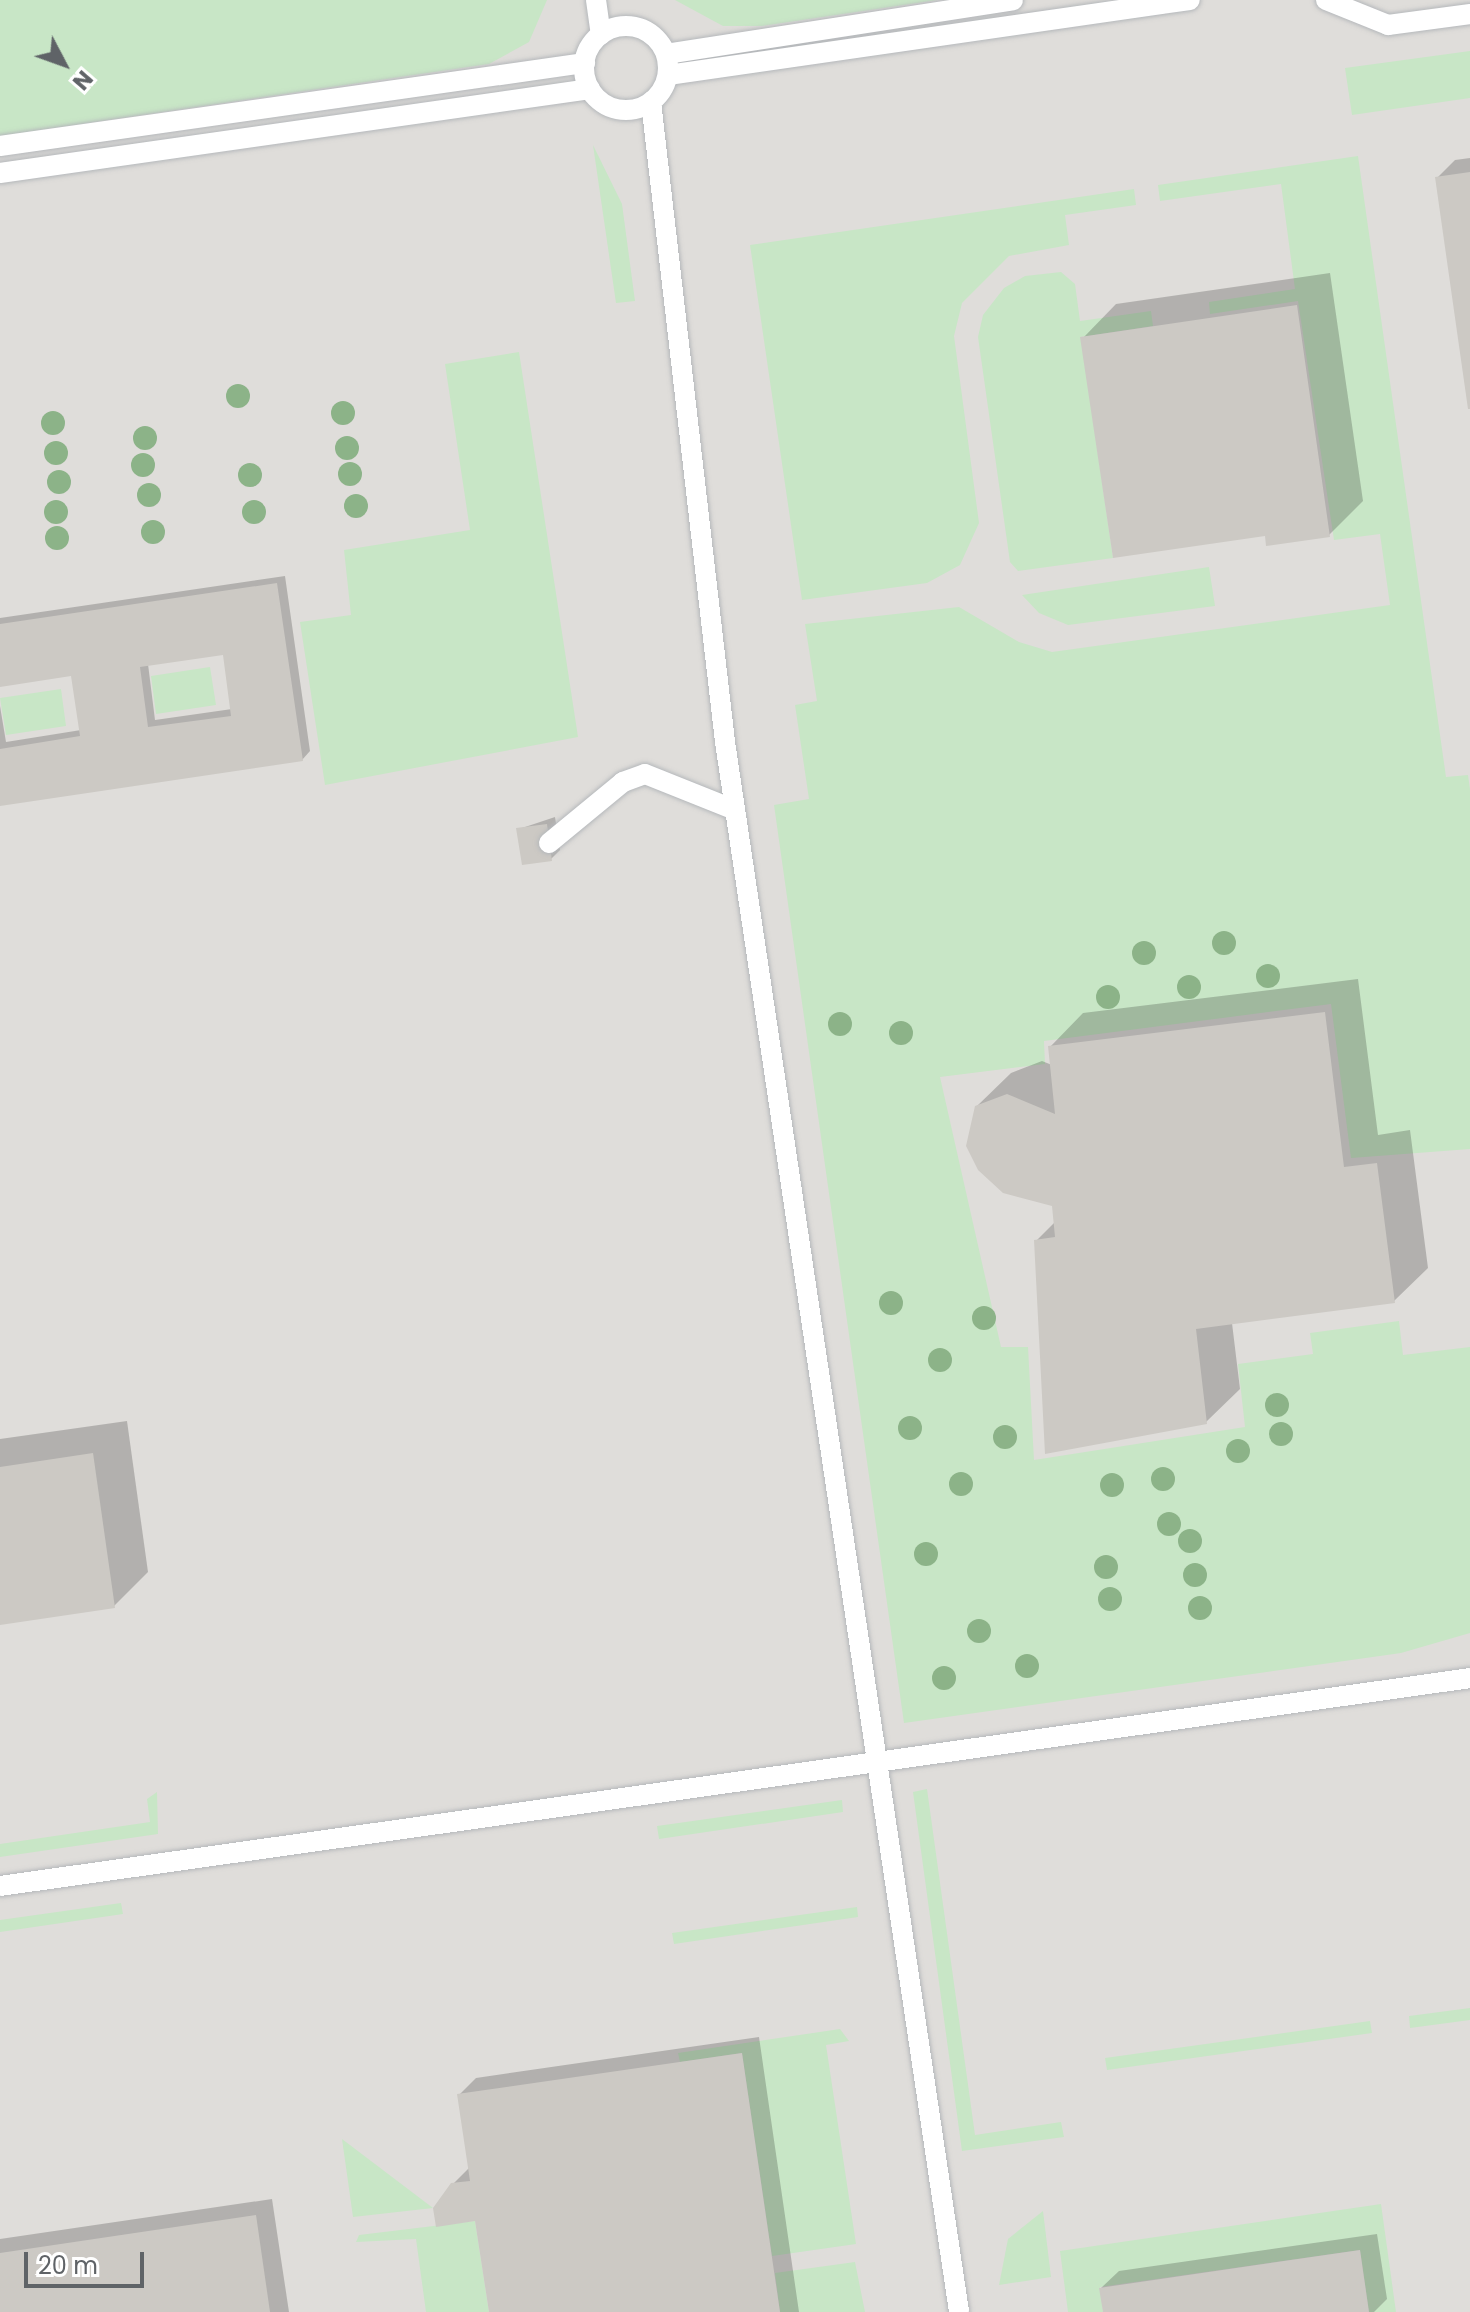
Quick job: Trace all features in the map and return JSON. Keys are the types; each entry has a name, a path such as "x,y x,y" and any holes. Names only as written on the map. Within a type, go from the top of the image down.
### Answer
{"lane":[{"path":"596,0 601,35 585,63 590,89 617,109 651,102"},
{"path":"666,54 1013,0"},
{"path":"668,75 1190,0"},
{"path":"1326,0 1388,25 1470,14"},
{"path":"601,35 639,27 666,54 668,75 651,102 735,810 959,2312"},
{"path":"0,146 585,63"},
{"path":"0,173 590,89"},
{"path":"549,843 623,782 645,774 735,810"},
{"path":"0,1886 1470,1678"}],"shaded area":[{"path":"0,0 1470,0 1470,2312 0,2312"}],"green space":[{"path":"0,0 547,0 529,42 489,64 0,136"},
{"path":"675,0 938,0 762,26 723,26"},
{"path":"1470,51 1470,98 1352,115 1345,68"},
{"path":"593,145 622,204 635,301 616,303"},
{"path":"1358,156 1446,777 1468,775 1470,789 1470,1149 1351,1158 1331,1004 1044,1041 1045,1064 940,1077 1001,1347 1028,1347 1034,1460 1245,1427 1238,1364 1313,1354 1310,1333 1399,1321 1403,1355 1470,1347 1470,1633 1401,1653 904,1723 774,805 809,799 795,705 817,701 805,624 959,607 1019,642 1052,652 1390,605 1380,534 1334,540 1298,301 1210,314 1209,302 1295,289 1281,184 1160,201 1158,185"},
{"path":"1134,189 1136,205 1065,215 1069,245 1009,256 962,303 954,336 979,523 960,565 927,583 802,600 750,245"},
{"path":"1061,272 1075,284 1080,321 1151,311 1153,326 1081,337 1113,558 1018,571 1010,562 978,337 983,315 1004,288 1025,276"},
{"path":"519,352 578,737 325,785 300,622 351,615 344,550 470,530 445,364"},
{"path":"1209,567 1215,606 1068,625 1039,613 1022,595"},
{"path":"210,667 216,705 156,714 151,676"},
{"path":"61,689 66,726 6,735 0,698"},
{"path":"927,1789 975,2135 1061,2122 1064,2137 962,2151 913,1792"},
{"path":"157,1792 158,1834 0,1857 0,1844 150,1822 147,1799"},
{"path":"842,1800 843,1812 659,1839 657,1826"},
{"path":"121,1903 123,1914 0,1932 0,1920"},
{"path":"857,1907 858,1917 674,1944 672,1933"},
{"path":"1470,2008 1470,2020 1410,2028 1409,2016"},
{"path":"1370,2021 1372,2033 1107,2070 1105,2058"},
{"path":"840,2029 849,2041 826,2045 856,2244 772,2256 742,2053 680,2062 678,2053"},
{"path":"342,2139 433,2208 353,2217"},
{"path":"1381,2204 1396,2312 1369,2312 1360,2250 1100,2287 1103,2312 1068,2312 1060,2251"},
{"path":"1043,2211 1051,2277 999,2285 1008,2239"},
{"path":"475,2221 489,2312 426,2312 416,2239 356,2242 359,2235"},
{"path":"855,2262 865,2312 780,2312 775,2273"}],"building":[{"path":"1470,172 1470,409 1468,409 1435,177"},
{"path":"1297,305 1330,537 1266,546 1265,536 1113,558 1080,337"},
{"path":"277,583 303,761 0,806 0,749 80,736 71,676 0,687 0,624","holes":["223,655 231,716 148,727 140,667"]},
{"path":"547,824 552,861 522,865 516,828"},
{"path":"1325,1012 1344,1167 1377,1163 1395,1303 1196,1329 1207,1424 1045,1454 1034,1240 1055,1237 1052,1206 1003,1193 978,1170 966,1146 975,1106 1007,1094 1055,1114 1048,1046"},
{"path":"93,1453 115,1608 0,1625 0,1467"},
{"path":"742,2053 780,2312 489,2312 475,2221 436,2227 433,2208 451,2183 470,2181 457,2094"},
{"path":"256,2215 270,2312 0,2312 0,2253"},
{"path":"1360,2250 1369,2312 1103,2312 1099,2288"}]}
